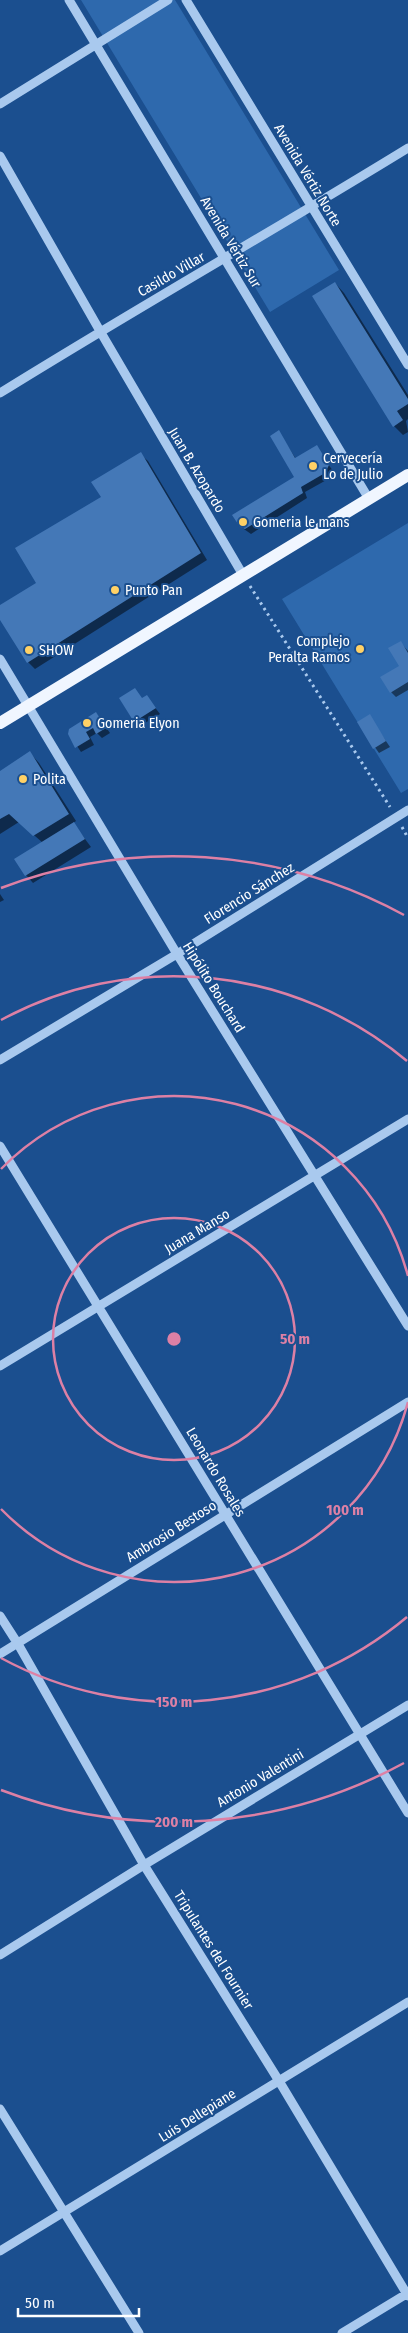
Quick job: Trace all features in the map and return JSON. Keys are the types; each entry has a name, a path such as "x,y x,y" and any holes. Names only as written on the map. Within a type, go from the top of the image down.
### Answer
{"main road":[{"path":"0,723 408,475"}],"street":[{"name":"Avenida Vértiz Sur","path":"69,0 369,499"},
{"path":"0,104 168,0"},
{"name":"Avenida Vértiz Norte","path":"186,0 408,365"},
{"name":"Casildo Villar","path":"0,393 100,331 312,207 408,148"},
{"name":"Juan B. Azopardo","path":"0,156 100,331 244,575"},
{"name":"Hipólito Bouchard","path":"0,659 177,954 408,1326"},
{"name":"Florencio Sánchez","path":"0,1060 177,954 408,810"},
{"name":"Juana Manso","path":"0,1366 99,1308 408,1119"},
{"name":"Leonardo Rosales","path":"0,1146 408,1813"},
{"name":"Ambrosio Bestoso","path":"0,1654 408,1402"},
{"name":"Tripulantes del Fournier","path":"0,1616 18,1644 144,1864 279,2080 407,2294"},
{"name":"Antonio Valentini","path":"0,1955 144,1864 408,1705"},
{"name":"Luis Dellepiane","path":"0,2251 408,2002"},
{"path":"0,2109 139,2333"},
{"path":"342,2333 407,2294"}],"path":[{"path":"244,575 396,817"}],"shaded area":[{"path":"81,0 175,0 339,270 270,312"},
{"name":"Complejo Peralta Ramos","path":"408,523 408,789 401,793 282,599"}],"building":[{"path":"335,282 408,399 408,404 397,411 403,420 393,427 312,296"},
{"path":"279,430 295,458 317,445 329,465 325,473 301,487 303,493 245,529 240,527 232,515 294,477 270,436"},
{"path":"141,452 201,553 27,663 0,620 0,605 36,583 15,548 101,497 91,482"},
{"path":"401,641 408,653 408,682 390,693 380,677 399,666 388,648"},
{"path":"135,688 142,698 147,695 156,708 134,722 119,698"},
{"path":"96,712 106,728 96,734 93,728 86,732 90,739 75,748 68,734 69,729"},
{"path":"370,714 386,741 373,749 357,722"},
{"path":"30,751 69,814 33,836 9,814 0,819 0,771"},
{"path":"74,822 85,839 25,876 14,859"}],"place":[{"name":"Cervecería Lo de Julio","path":"313,466"},
{"name":"Gomeria le mans","path":"243,522"},
{"name":"Punto Pan","path":"115,590"},
{"name":"Complejo Peralta Ramos","path":"360,649"},
{"name":"SHOW","path":"29,650"},
{"name":"Gomeria Elyon","path":"87,723"},
{"name":"Polita","path":"23,779"}]}
